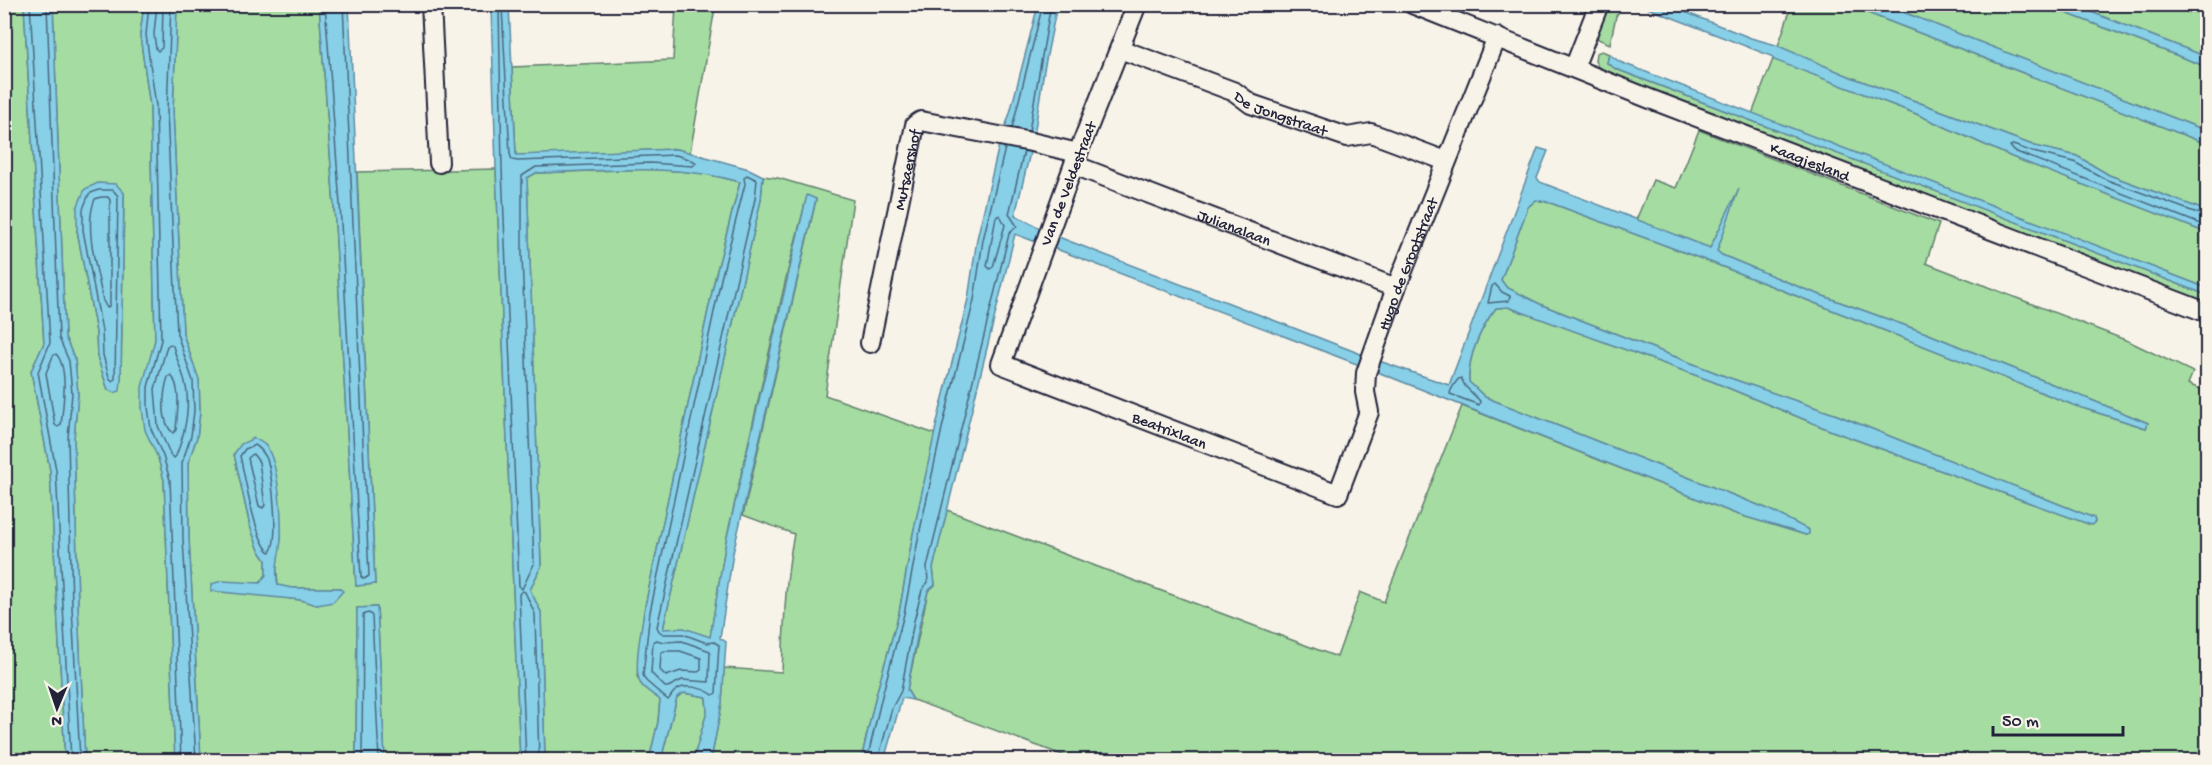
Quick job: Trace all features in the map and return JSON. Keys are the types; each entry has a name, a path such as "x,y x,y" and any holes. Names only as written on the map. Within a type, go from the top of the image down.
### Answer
{"street":[{"path":"431,4 439,163"},
{"name":"Van de Veldestraat","path":"1001,364 1052,222 1137,4"},
{"name":"Kaagjesland","path":"1412,4 2208,313"},
{"path":"1574,68 1599,4"},
{"name":"Hugo de Grootstraat","path":"1338,494 1368,412 1365,392 1366,373 1374,350 1396,288 1497,37"},
{"name":"De Jongstraat","path":"1120,49 1235,92 1251,104 1347,138 1371,132 1446,161"},
{"name":"Mutsaershof","path":"870,342 915,125 921,121 999,135 1030,142 1076,159"},
{"name":"Julianalaan","path":"1076,159 1396,288"},
{"name":"Beatrixlaan","path":"1001,364 1338,494"}],"green space":[{"path":"4,5 24,5 44,343 31,371 50,470 65,760 5,760"},
{"path":"53,5 144,5 140,35 150,106 155,340 150,360 158,458 164,480 175,760 85,760 74,438 78,394 75,360 65,337","holes":["124,193 121,379 108,390 97,356 96,332 77,230"]},
{"path":"177,5 319,5 334,206 356,586 375,584 357,172 496,169 520,760 385,760 377,607 357,608 356,760 201,760 189,539 188,463 197,437 200,412 199,380 183,334 173,111","holes":["234,454 277,484 281,539 276,561 278,586 339,588 328,602 317,605 301,600 260,595 243,583 261,583 266,575 266,560 259,550 250,526"]},
{"path":"676,5 718,5 715,8 690,153 677,149 516,156 512,67 673,60"},
{"path":"1608,5 1624,5 1616,16 1610,44 1598,39 1597,33"},
{"path":"1792,5 1847,5 2207,144 2207,211 2109,175 2077,156 2035,146 1782,49 1778,46"},
{"path":"1885,5 2045,5 2207,67 2207,131"},
{"path":"2073,5 2207,5 2207,57"},
{"path":"1602,51 1609,54 1607,63 1616,69 2207,295 2207,306 1601,72 1595,61 1596,53"},
{"path":"1773,59 1914,113 2012,157 2207,233 2207,288 1752,114"},
{"path":"1699,130 1939,224 1926,263 2128,341 2193,372 2188,384 2207,392 2207,760 1076,760 913,700 907,690 928,591 935,585 933,568 947,510 1337,657 1360,592 1384,602 1462,406 1736,514 1806,535 1808,530 1768,509 1485,397 1469,382 1470,363 1476,343 1496,308 1508,307 1539,318 1714,382 1832,431 2091,525 2095,522 2094,518 1837,415 1727,377 1542,305 1506,287 1501,280 1528,207 1536,200 1548,202 1713,263 2076,406 2146,428 2148,423 1926,333 1804,289 1722,255 1717,251 1736,195 1710,248 1636,220 1653,180 1676,188"},
{"path":"650,169 704,173 740,182 715,278 644,611 637,676 641,684 660,699 658,722 649,760 545,760 541,612 530,590 541,566 527,178 536,173"},
{"path":"763,176 778,178 853,200 825,395 935,434 913,534 899,613 861,760 711,760 722,703 724,668 782,672 787,585 794,534 743,515 816,200 807,196 726,541 710,638 663,629 761,200"},
{"path":"684,693 706,697 707,712 693,760 661,760 677,697"}],"water":[{"path":"24,5 53,5 65,337 75,360 78,394 74,438 85,760 65,760 50,470 31,371 44,343"},
{"path":"144,5 177,5 173,111 183,334 199,380 200,412 197,437 188,463 189,539 201,760 175,760 164,480 158,458 145,430 142,408 142,387 155,340 150,106 140,35"},
{"path":"319,5 349,5 375,584 356,586 334,206"},
{"path":"491,5 509,5 516,155 677,149 749,169 763,176 761,200 663,629 684,628 710,637 726,541 807,195 816,199 733,553 720,638 726,642 722,703 711,760 693,760 707,712 706,697 684,693 677,697 661,760 649,760 658,722 660,700 641,684 638,678 637,659 644,611 715,278 740,182 690,172 664,170 536,173 527,178 541,566 530,590 541,612 545,760 520,760"},
{"path":"1038,5 1057,5 1034,136 1015,215 1042,229 1036,242 1015,234 933,568 935,585 928,591 920,622 907,690 913,700 902,698 884,760 861,760 899,613 913,534 937,422 968,299 977,239 999,145 1010,113"},
{"path":"1640,5 1667,5 2035,146 2077,156 2109,175 2207,211 2207,233 2012,157 1914,113 1774,60 1771,56"},
{"path":"1847,5 1885,5 2207,131 2207,144"},
{"path":"2045,5 2073,5 2207,57 2207,67"},
{"path":"1609,54 1620,62 2207,288 2207,295 1616,69 1607,63"},
{"path":"1538,148 1548,151 1537,178 1540,182 1710,248 1739,188 1717,251 1722,255 1804,289 1926,333 2148,423 2146,428 2076,406 1713,263 1548,202 1536,200 1528,207 1501,280 1506,287 1542,305 1727,377 1837,415 2094,518 2095,522 2091,525 1832,431 1714,382 1508,307 1496,308 1485,324 1470,363 1469,382 1485,397 1768,509 1809,530 1809,534 1736,514 1375,371 1379,361 1449,385"},
{"path":"98,183 116,184 124,193 121,379 120,391 114,393 108,390 97,356 96,332 77,230 77,208 85,189"},
{"path":"1056,236 1366,356 1362,366 1051,247"},
{"path":"254,438 266,446 277,477 281,529 277,568 278,585 292,588 339,588 343,591 333,602 317,605 301,600 211,591 211,584 222,581 260,583 266,575 266,560 259,550 250,526 234,454 241,444"},
{"path":"377,607 385,760 356,760 357,608"}]}
